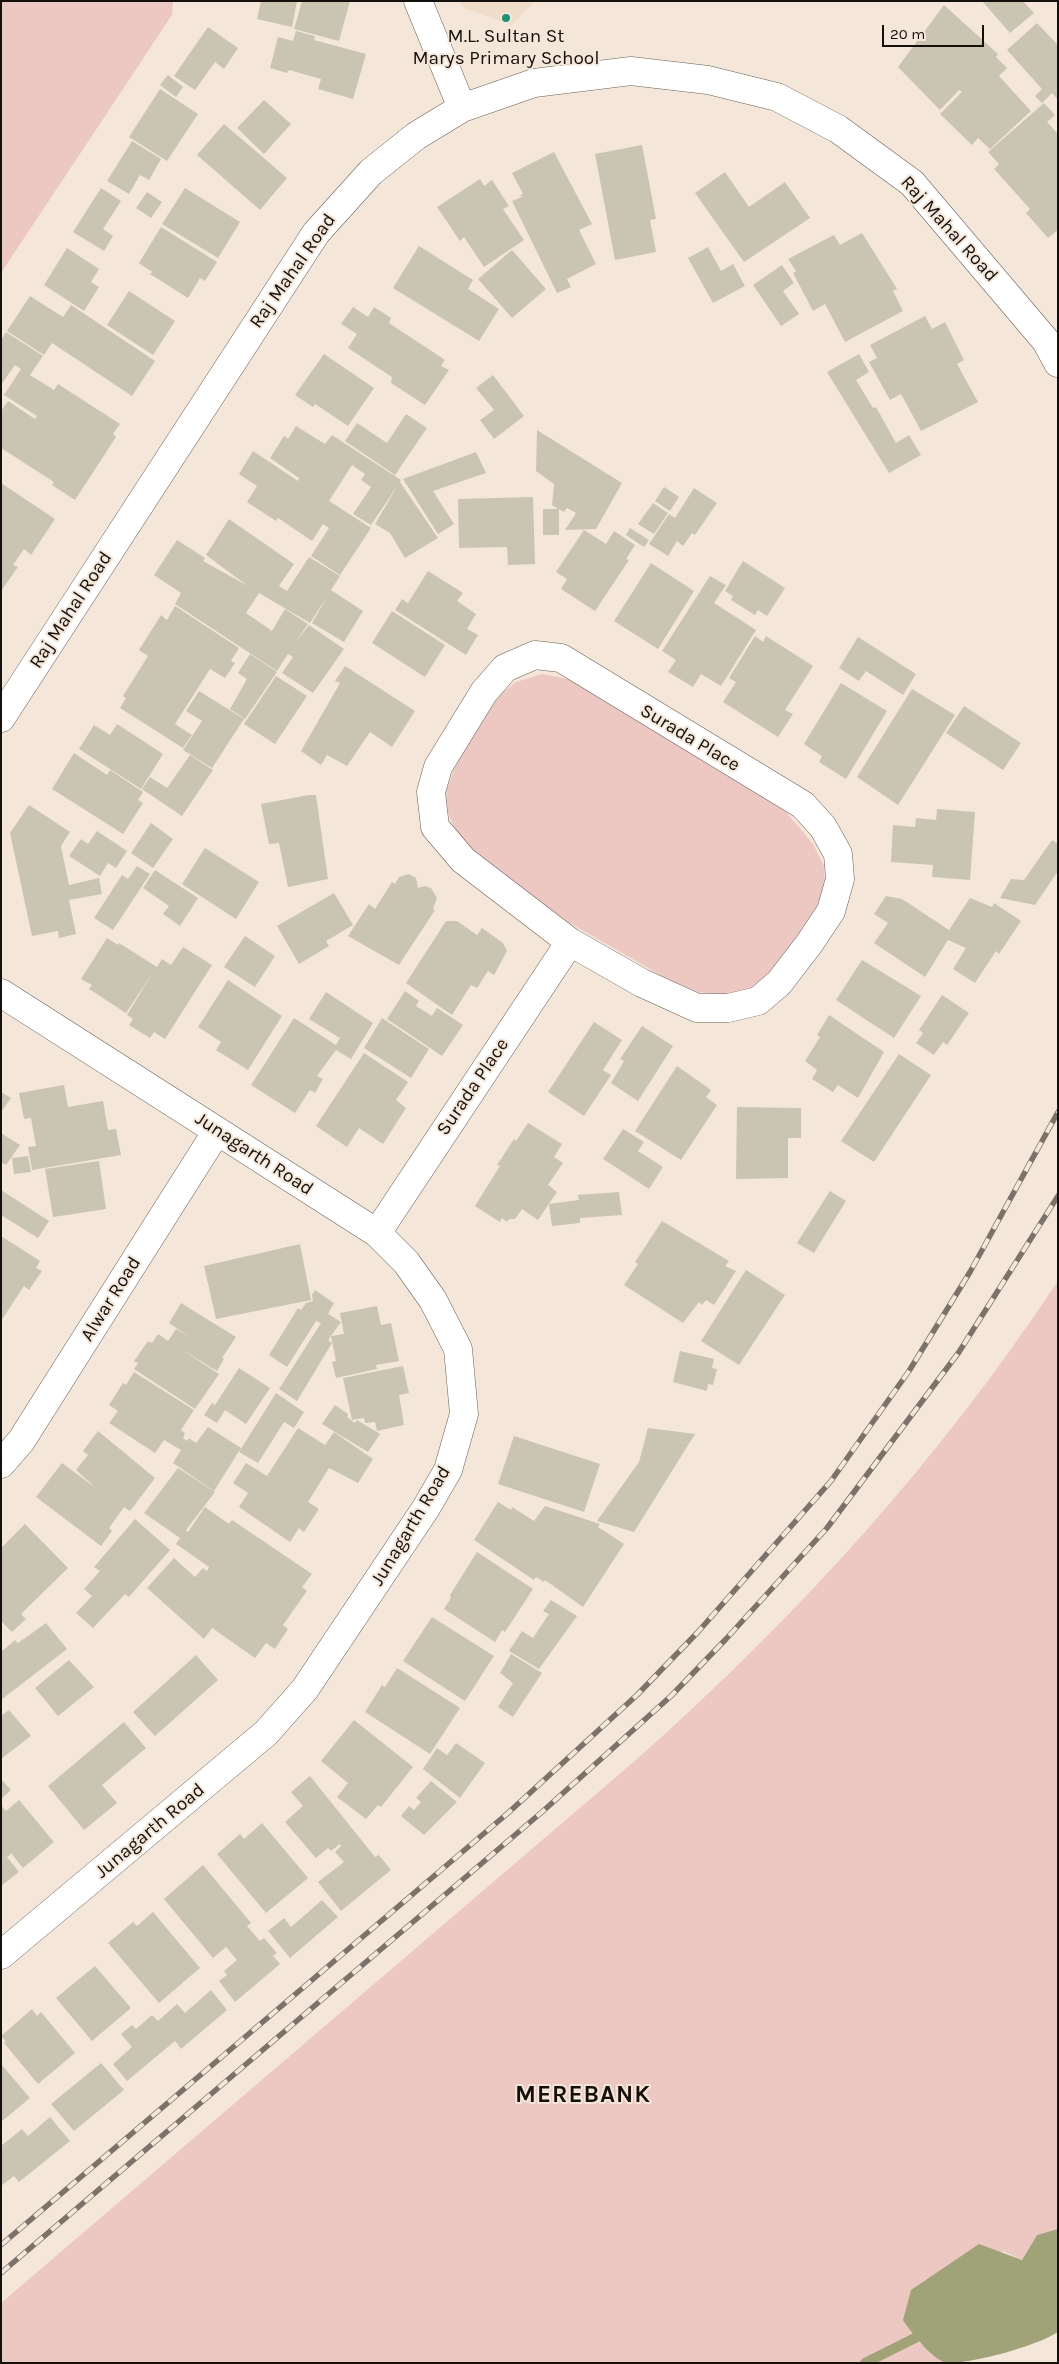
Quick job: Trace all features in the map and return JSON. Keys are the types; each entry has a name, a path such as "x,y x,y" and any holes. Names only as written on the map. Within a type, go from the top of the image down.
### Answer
{"street":[{"path":"418,1 462,108"},
{"name":"Raj Mahal Road","path":"1,718 316,233 371,172 416,136 462,108 534,83 631,70 708,80 777,97 838,129 912,183 1046,341 1058,363"},
{"name":"Surada Place","path":"535,655 561,658 802,805 823,827 838,854 840,879 831,911 809,944 779,982 758,1001 728,1008 697,1008 642,982 570,942 463,860 435,827 431,792 438,767 484,692 505,668 535,655"},
{"name":"Surada Place","path":"377,1233 570,942"},
{"name":"Junagarth Road","path":"1,993 377,1233 406,1262 428,1292 458,1349 464,1414 448,1470 426,1508 306,1689 266,1733 1,1955"},
{"name":"Alwar Road","path":"1,1464 21,1441 218,1131"}],"shaded area":[{"path":"1,1 173,1 172,15 1,273"},
{"name":"M.L. Sultan St Marys Primary School","path":"460,1 535,1 512,25 463,8"},
{"path":"542,674 578,681 786,812 813,844 824,866 825,889 812,916 773,973 751,988 723,995 698,992 664,977 568,922 489,868 459,838 448,813 446,791 455,767 479,719 496,698 516,682"},
{"path":"1058,1281 1058,2229 1037,2235 1022,2260 1003,2251 916,2340 945,2363 1,2363 1,2303 637,1759 697,1705 810,1592 915,1474 1012,1348"},
{"path":"1058,2229 1058,2332 1035,2343 1004,2353 972,2361 947,2363 935,2357 916,2338 903,2320 911,2290 979,2244 1022,2260 1037,2235"}],"building":[{"path":"261,1 297,1 292,27 257,19"},
{"path":"302,1 350,1 339,41 294,29"},
{"path":"982,1 1023,1 1034,13 1010,33"},
{"path":"944,5 998,54 996,57 1007,68 999,76 1031,111 990,149 978,138 972,145 940,114 962,92 959,90 940,110 898,67"},
{"path":"1037,23 1058,45 1058,88 1054,92 1058,89 1058,100 1052,93 1042,103 1035,96 1042,89 1007,50"},
{"path":"208,27 238,48 224,69 215,62 195,90 174,76"},
{"path":"296,31 315,36 314,40 366,54 353,99 318,89 321,79 289,70 287,73 270,68 278,37 293,41"},
{"path":"168,75 183,87 176,97 160,85"},
{"path":"160,89 198,114 167,161 129,137"},
{"path":"264,100 291,124 264,154 237,128"},
{"path":"1044,103 1055,115 1047,122 1058,134 1058,230 1048,238 1026,213 1030,209 994,169 999,164 988,152"},
{"path":"224,124 287,178 260,210 197,155"},
{"path":"132,141 161,159 149,180 140,175 129,194 107,181"},
{"path":"642,145 656,219 650,220 656,252 615,260 595,154"},
{"path":"554,152 592,224 579,230 596,264 567,279 571,287 557,293 512,201 522,197 520,195 523,194 512,173"},
{"path":"725,172 749,207 785,182 810,218 744,262 695,193"},
{"path":"480,179 484,186 492,180 509,206 503,209 524,240 484,267 464,237 460,241 437,207"},
{"path":"101,188 121,201 103,229 113,236 104,251 73,232"},
{"path":"185,188 240,222 218,258 162,224"},
{"path":"147,192 162,202 151,218 136,208"},
{"path":"161,227 217,262 205,281 200,278 188,298 150,274 152,272 139,263"},
{"path":"862,233 897,289 893,291 903,311 845,342 825,304 813,311 793,273 796,271 788,259 834,235 840,245"},
{"path":"419,246 473,280 468,289 499,309 479,341 393,288"},
{"path":"708,247 721,271 733,264 745,286 713,303 688,258"},
{"path":"67,248 99,269 91,282 99,287 84,311 44,285"},
{"path":"512,250 546,289 512,318 478,279"},
{"path":"782,265 794,283 783,291 799,314 781,326 753,285"},
{"path":"129,291 175,321 153,355 107,325"},
{"path":"30,296 63,317 71,305 155,361 132,396 52,343 44,355 7,331"},
{"path":"353,307 368,317 374,307 391,318 389,323 445,360 441,366 449,370 425,405 391,383 392,377 348,348 357,334 341,324"},
{"path":"925,316 932,329 945,322 964,360 957,364 978,402 921,431 901,394 890,400 869,362 877,358 870,345"},
{"path":"6,332 43,356 30,375 54,390 58,384 120,424 113,434 116,437 75,500 52,485 54,482 1,448 1,411 8,401 35,419 37,416 4,395 21,369 15,365 1,385 1,340"},
{"path":"324,354 374,388 348,426 315,404 313,407 295,395"},
{"path":"859,354 869,372 856,380 873,408 876,407 896,443 909,435 921,455 889,473 827,372"},
{"path":"493,375 524,416 494,439 480,420 494,410 476,388"},
{"path":"406,414 427,428 395,475 345,441 357,423 387,443"},
{"path":"296,426 325,444 332,435 401,480 400,482 438,538 405,558 390,533 375,524 398,485 371,525 353,514 371,487 361,480 365,474 352,465 329,501 371,528 340,575 311,556 329,528 323,524 312,541 278,518 276,521 247,502 257,486 239,474 253,451 298,481 299,478 270,458 284,436 288,439"},
{"path":"537,430 622,483 596,529 565,530 576,513 567,508 564,512 559,509 559,535 543,535 543,509 558,509 552,505 554,484 536,471"},
{"path":"476,452 486,473 433,491 454,524 438,534 403,479"},
{"path":"1,483 55,519 31,555 24,549 13,565 18,567 1,591"},
{"path":"664,487 679,497 670,511 655,501"},
{"path":"694,488 717,503 695,535 692,533 683,546 677,541 668,556 649,544 669,514 675,518"},
{"path":"533,497 535,564 508,565 507,547 459,548 458,499"},
{"path":"653,503 668,513 654,534 638,524"},
{"path":"229,519 294,564 279,586 287,591 309,557 340,576 331,590 363,611 344,642 312,623 328,595 310,623 259,593 246,613 272,631 285,609 308,624 295,643 309,625 344,649 313,693 282,673 293,657 288,654 277,671 175,604 181,593 154,575 177,540 205,558 203,561 248,586 206,555"},
{"path":"630,528 649,540 644,547 626,535"},
{"path":"584,530 606,544 614,531 635,545 626,559 629,560 595,611 561,589 567,579 556,572"},
{"path":"743,561 785,588 767,616 758,610 755,615 731,600 733,596 725,591"},
{"path":"651,563 694,591 658,649 614,621"},
{"path":"428,571 463,593 457,601 476,614 467,629 478,635 466,655 395,610 402,599 408,603"},
{"path":"710,576 726,585 714,603 756,630 721,686 701,674 693,687 668,672 676,660 662,651"},
{"path":"175,606 239,648 231,661 235,663 225,678 210,669 175,724 192,735 183,748 120,708 126,698 123,696 148,656 139,650 161,615 167,620"},
{"path":"392,611 445,645 425,677 372,643"},
{"path":"755,636 763,642 766,636 813,666 785,710 793,714 778,737 723,702 736,682 729,678"},
{"path":"858,637 916,674 903,695 866,671 859,681 839,668"},
{"path":"250,654 277,672 245,719 230,709 247,679 238,673"},
{"path":"345,666 415,711 392,747 370,732 347,766 327,755 321,765 301,751 340,683 335,681"},
{"path":"276,676 307,696 275,744 244,724"},
{"path":"841,683 887,711 846,779 819,762 822,756 804,744"},
{"path":"912,689 955,715 898,805 857,777"},
{"path":"199,691 244,719 212,768 183,750 202,721 186,711"},
{"path":"964,706 1021,743 1003,770 946,733"},
{"path":"117,724 163,754 141,789 79,749 94,725 110,735"},
{"path":"74,753 107,775 110,770 143,792 138,800 143,803 123,834 52,789"},
{"path":"190,755 213,770 182,816 142,789 150,777 167,788"},
{"path":"316,795 328,879 288,887 279,843 269,844 261,804"},
{"path":"29,805 70,832 61,846 69,885 99,878 102,894 69,900 76,934 59,938 58,931 32,936 10,833"},
{"path":"937,809 975,812 970,880 932,877 933,865 891,862 893,825 915,827 916,818 936,820"},
{"path":"151,823 173,839 153,868 131,853"},
{"path":"97,831 127,851 116,868 108,863 100,876 69,856 81,839 88,844"},
{"path":"1052,840 1058,844 1058,871 1035,905 1000,898 1011,879 1024,880"},
{"path":"205,848 259,882 236,919 182,884"},
{"path":"137,866 150,874 113,930 94,918 122,875 128,879"},
{"path":"155,870 198,898 180,926 163,914 169,906 143,888"},
{"path":"409,874 416,878 418,888 425,886 431,888 437,898 433,909 435,910 399,965 348,936 369,904 375,909 392,882 395,884 399,877"},
{"path":"334,893 353,925 326,941 329,946 299,964 277,926"},
{"path":"886,896 902,899 949,930 970,898 992,907 994,903 1021,921 999,954 996,951 975,983 953,969 966,948 948,940 925,977 874,943 888,923 874,914"},
{"path":"446,921 457,921 477,935 482,928 503,943 507,951 494,975 488,971 477,988 471,985 452,1015 406,983"},
{"path":"245,936 275,956 255,987 224,967"},
{"path":"107,938 118,945 119,943 157,967 162,959 171,965 183,947 212,965 165,1039 154,1032 150,1038 129,1025 133,1019 127,1015 151,975 126,1013 89,989 92,985 81,979"},
{"path":"862,960 921,996 894,1038 836,1000"},
{"path":"228,980 282,1016 248,1070 216,1050 221,1042 198,1027"},
{"path":"405,991 419,1001 416,1006 432,1016 437,1008 463,1025 442,1056 387,1019"},
{"path":"326,992 373,1023 351,1059 336,1050 317,1076 323,1079 315,1093 310,1090 295,1113 251,1085 294,1018 336,1045 340,1038 309,1019"},
{"path":"942,995 969,1013 947,1045 943,1042 934,1055 916,1043 923,1033 919,1030"},
{"path":"829,1015 884,1052 858,1098 838,1085 833,1092 812,1079 817,1070 805,1061 820,1037 817,1035"},
{"path":"382,1018 429,1049 411,1078 364,1048"},
{"path":"594,1022 622,1040 603,1070 611,1075 584,1116 548,1092"},
{"path":"642,1026 673,1046 638,1101 611,1083 624,1061 620,1059"},
{"path":"364,1053 408,1082 396,1100 406,1108 383,1144 359,1128 347,1147 316,1126"},
{"path":"899,1054 931,1075 874,1162 841,1141"},
{"path":"677,1066 711,1090 706,1097 717,1105 681,1160 635,1131"},
{"path":"64,1085 68,1107 103,1101 108,1130 116,1129 121,1155 32,1170 28,1147 36,1146 31,1118 24,1119 19,1093"},
{"path":"1,1092 11,1098 1,1112"},
{"path":"737,1107 801,1108 801,1138 788,1138 788,1178 736,1179"},
{"path":"528,1123 562,1144 554,1157 563,1163 548,1185 557,1192 538,1220 522,1209 515,1219 509,1219 507,1222 502,1218 500,1222 475,1206 500,1166 497,1165 514,1139 516,1141"},
{"path":"623,1129 644,1142 638,1151 663,1167 649,1189 603,1159"},
{"path":"1,1133 20,1145 6,1165 1,1162"},
{"path":"28,1156 31,1172 14,1174 12,1158"},
{"path":"99,1161 106,1209 53,1217 45,1169"},
{"path":"1,1190 49,1221 38,1238 1,1215"},
{"path":"830,1191 846,1201 814,1253 797,1243"},
{"path":"619,1192 622,1215 580,1218 580,1223 552,1226 549,1204 579,1200 578,1195"},
{"path":"662,1221 729,1261 725,1266 736,1271 714,1305 706,1300 702,1305 699,1302 683,1323 624,1285 638,1264 635,1262"},
{"path":"1,1236 40,1261 36,1268 42,1271 29,1290 24,1286 1,1321"},
{"path":"300,1244 311,1300 216,1319 204,1266"},
{"path":"746,1270 785,1295 739,1365 701,1341"},
{"path":"315,1290 334,1303 328,1314 341,1322 328,1340 332,1343 297,1401 279,1389 321,1323 316,1321 287,1367 269,1355 298,1308 301,1310 306,1303 313,1301 312,1295"},
{"path":"181,1303 236,1337 222,1358 224,1359 217,1371 181,1349 219,1374 195,1409 134,1369 138,1363 134,1361 148,1341 152,1343 158,1334 168,1341 176,1329 191,1338 169,1323"},
{"path":"377,1306 381,1325 391,1323 399,1361 376,1365 377,1369 336,1378 332,1362 336,1361 331,1336 344,1334 340,1313"},
{"path":"680,1351 714,1359 712,1368 717,1369 713,1385 708,1384 707,1391 673,1382"},
{"path":"403,1366 409,1393 399,1395 404,1425 377,1431 375,1422 365,1423 364,1418 352,1420 343,1378"},
{"path":"239,1368 270,1388 246,1424 225,1410 217,1423 204,1415 212,1403 215,1405"},
{"path":"134,1372 194,1410 181,1430 185,1433 183,1438 187,1441 189,1438 196,1443 208,1427 241,1448 214,1491 173,1463 181,1450 164,1440 155,1453 109,1423 118,1411 109,1405 123,1383 126,1385"},
{"path":"276,1393 304,1412 294,1428 284,1422 258,1463 239,1452"},
{"path":"335,1405 348,1414 347,1417 355,1423 357,1420 380,1434 368,1452 322,1424"},
{"path":"298,1428 325,1445 334,1432 373,1459 358,1483 329,1468 308,1502 319,1509 304,1532 299,1528 290,1542 239,1507 248,1493 233,1483 246,1463 267,1476"},
{"path":"648,1428 695,1434 634,1532 597,1521 639,1462"},
{"path":"98,1431 155,1478 130,1511 124,1507 109,1528 112,1531 101,1546 36,1497 62,1463 96,1488 76,1470 88,1455 83,1451"},
{"path":"514,1436 600,1464 584,1512 498,1484"},
{"path":"178,1468 215,1492 186,1530 188,1532 205,1507 229,1524 232,1520 312,1574 302,1587 307,1591 283,1625 288,1629 275,1649 266,1643 255,1658 212,1628 204,1639 147,1588 174,1558 195,1577 203,1568 207,1571 209,1567 176,1544 180,1538 144,1513"},
{"path":"498,1502 511,1510 512,1507 534,1521 545,1506 600,1524 598,1527 624,1544 583,1607 545,1580 544,1582 536,1577 534,1580 474,1540"},
{"path":"135,1519 170,1550 129,1597 125,1594 93,1628 76,1613 92,1596 84,1589 100,1571 94,1567"},
{"path":"25,1524 68,1568 21,1614 26,1619 12,1632 1,1621 1,1548"},
{"path":"477,1552 533,1589 505,1632 502,1630 495,1642 444,1609 451,1598 450,1595"},
{"path":"551,1600 577,1616 539,1669 509,1651 522,1631 533,1638 549,1614 543,1611"},
{"path":"432,1617 494,1656 465,1701 403,1661"},
{"path":"46,1623 67,1649 1,1700 1,1652 15,1640 18,1643"},
{"path":"511,1654 542,1673 513,1717 498,1707 513,1683 500,1673"},
{"path":"196,1655 218,1680 155,1736 133,1712"},
{"path":"69,1660 94,1687 58,1716 35,1688"},
{"path":"397,1668 460,1708 430,1754 365,1712 382,1685 385,1687"},
{"path":"9,1710 31,1736 1,1759 1,1716"},
{"path":"354,1720 413,1767 381,1807 378,1805 366,1819 337,1797 348,1783 321,1761"},
{"path":"124,1722 146,1748 102,1785 117,1803 84,1830 48,1786"},
{"path":"456,1743 485,1763 460,1798 423,1769 437,1748 447,1755"},
{"path":"310,1776 375,1857 379,1855 391,1870 341,1911 318,1882 344,1862 335,1852 341,1846 340,1844 331,1851 328,1848 316,1858 285,1822 303,1806 291,1792"},
{"path":"1,1779 11,1790 1,1799"},
{"path":"431,1781 457,1802 424,1835 401,1816 409,1806 414,1810 421,1802 416,1798"},
{"path":"19,1800 54,1842 23,1868 11,1853 7,1857 19,1872 1,1886 1,1805 6,1811"},
{"path":"262,1823 308,1878 266,1913 217,1854 240,1834 244,1839"},
{"path":"203,1865 251,1923 247,1926 260,1941 264,1938 277,1953 273,1956 280,1964 235,2002 219,1981 227,1975 224,1971 237,1960 226,1947 213,1958 164,1899"},
{"path":"322,1900 338,1917 290,1958 268,1931 284,1918 291,1927"},
{"path":"153,1912 200,1968 159,2003 108,1943 133,1922 137,1926"},
{"path":"95,1966 131,2008 92,2041 56,1998"},
{"path":"211,1990 227,2010 181,2049 175,2041 127,2081 113,2064 132,2047 121,2034 132,2025 136,2029 152,2015 158,2021 177,2004 185,2013"},
{"path":"32,2009 37,2016 41,2012 75,2053 38,2084 4,2043 6,2042 1,2036"},
{"path":"101,2063 124,2090 74,2131 51,2104"},
{"path":"1,2064 30,2098 1,2122"},
{"path":"50,2117 70,2141 19,2182 14,2176 1,2186 1,2146 22,2129 28,2136"}],"waterway":[{"path":"865,2363 927,2332"}],"railway":[{"path":"1,2245 508,1813 637,1695 697,1633 831,1481 909,1371 970,1272 1058,1112"},
{"path":"1,2273 542,1812 671,1696 726,1639 827,1528 959,1352 1058,1196"}],"place":[{"name":"M.L. Sultan St Marys Primary School","path":"506,18"}],"district":[{"name":"MEREBANK","path":"583,2095"}]}
